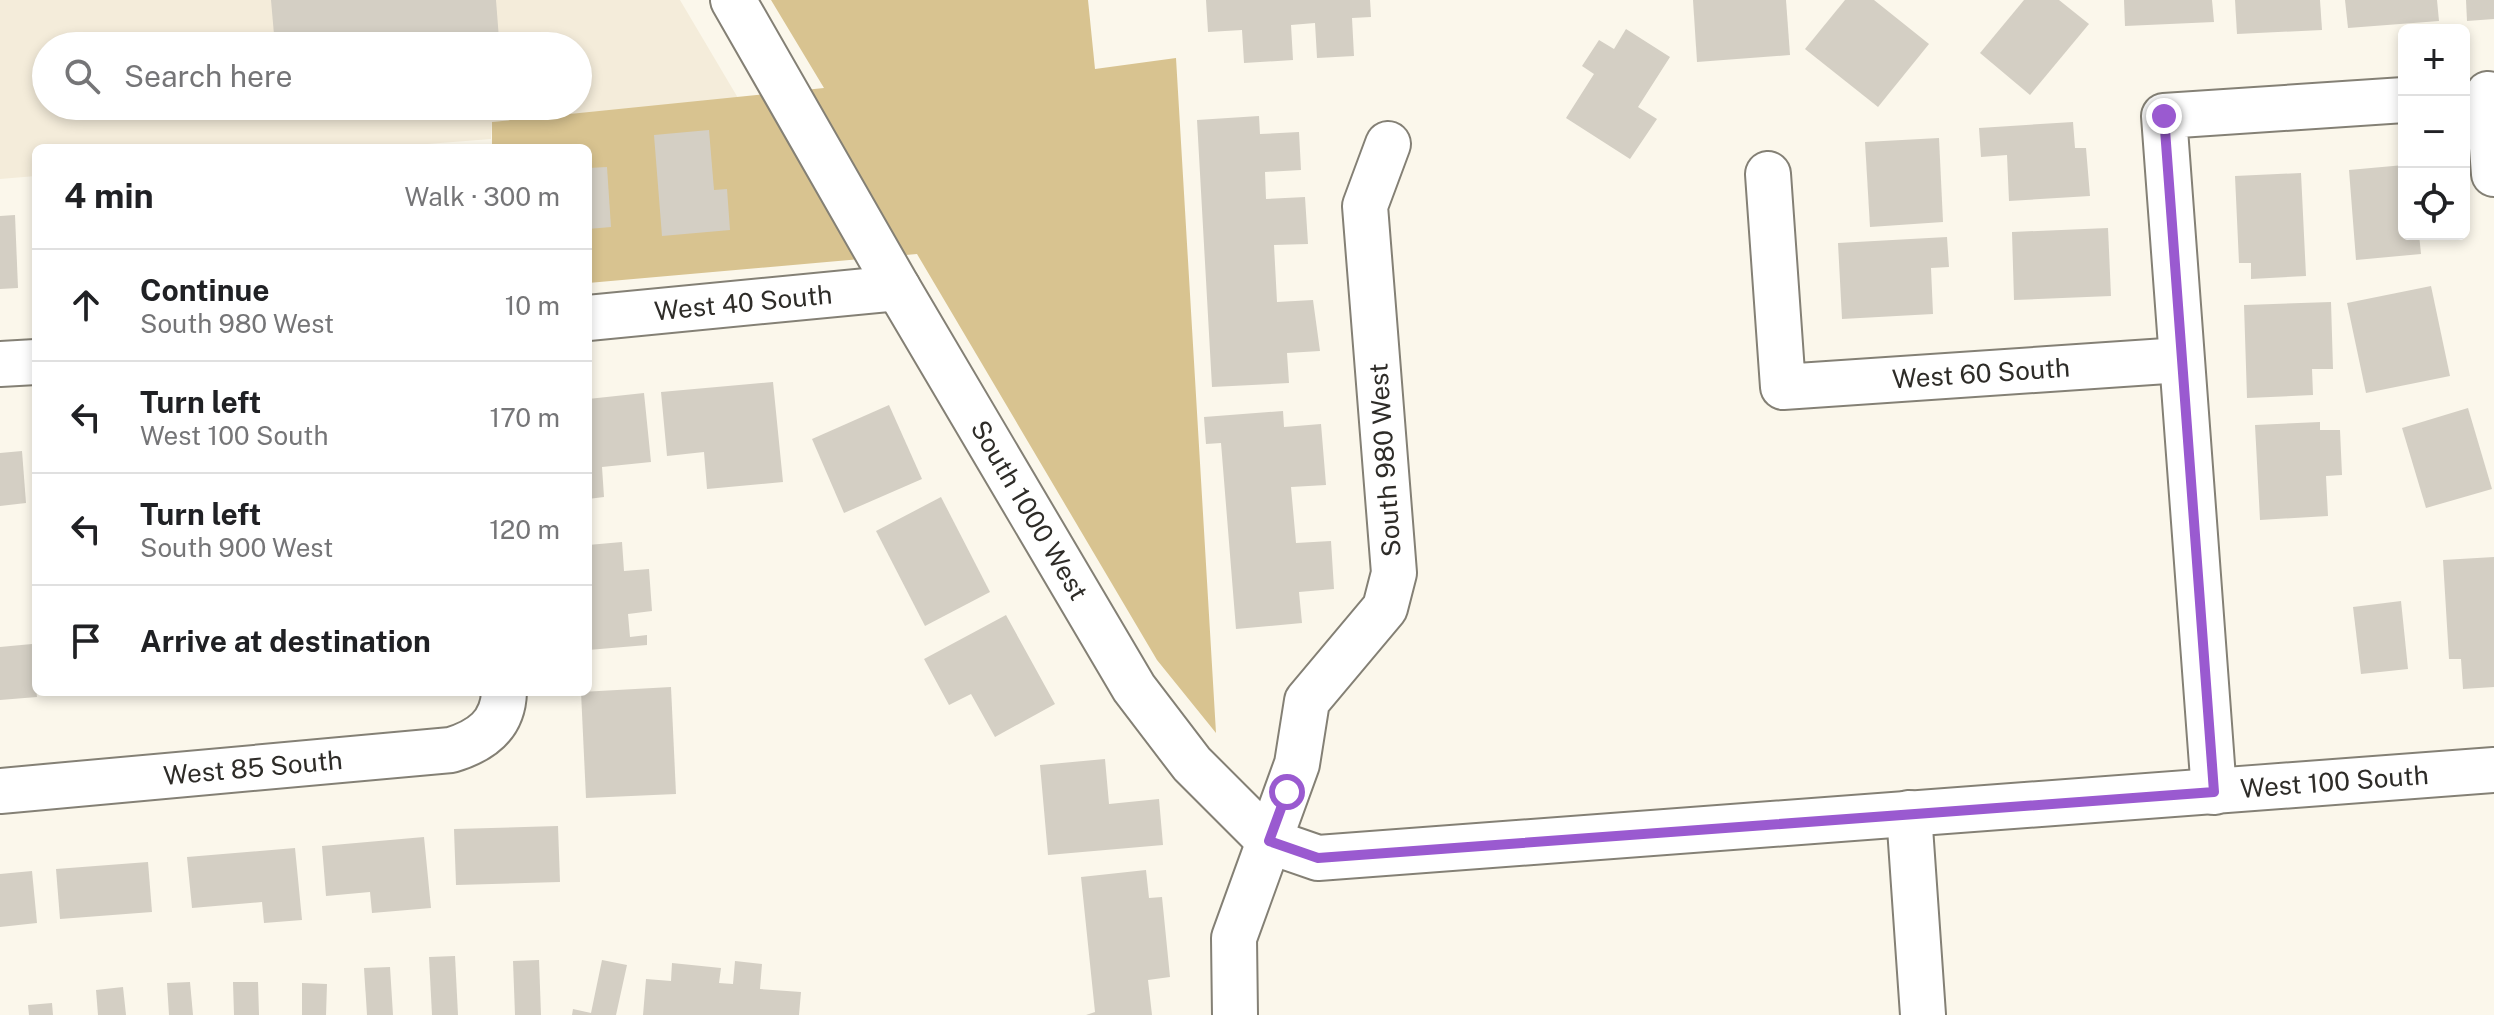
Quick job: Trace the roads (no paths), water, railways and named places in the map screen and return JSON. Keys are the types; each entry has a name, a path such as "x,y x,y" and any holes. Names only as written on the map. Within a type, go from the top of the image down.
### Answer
{"street":[{"name":"South 1000 West","path":"733,0 898,288 1134,688 1192,764 1269,841"},
{"path":"2482,95 2494,174"},
{"path":"2214,792 2164,116 2398,100"},
{"name":"South 980 West","path":"1269,841 1297,764 1307,701 1385,608 1394,573 1365,206 1388,144"},
{"name":"West 60 South","path":"1768,174 1783,387 2181,360"},
{"name":"West 40 South","path":"592,318 898,288"},
{"path":"0,364 32,362"},
{"name":"West 85 South","path":"0,791 451,750 485,735 500,706"},
{"name":"West 100 South","path":"1269,841 1318,858 2494,770"},
{"path":"1909,813 1923,1015"},
{"path":"1235,1015 1234,938 1269,841"}]}
